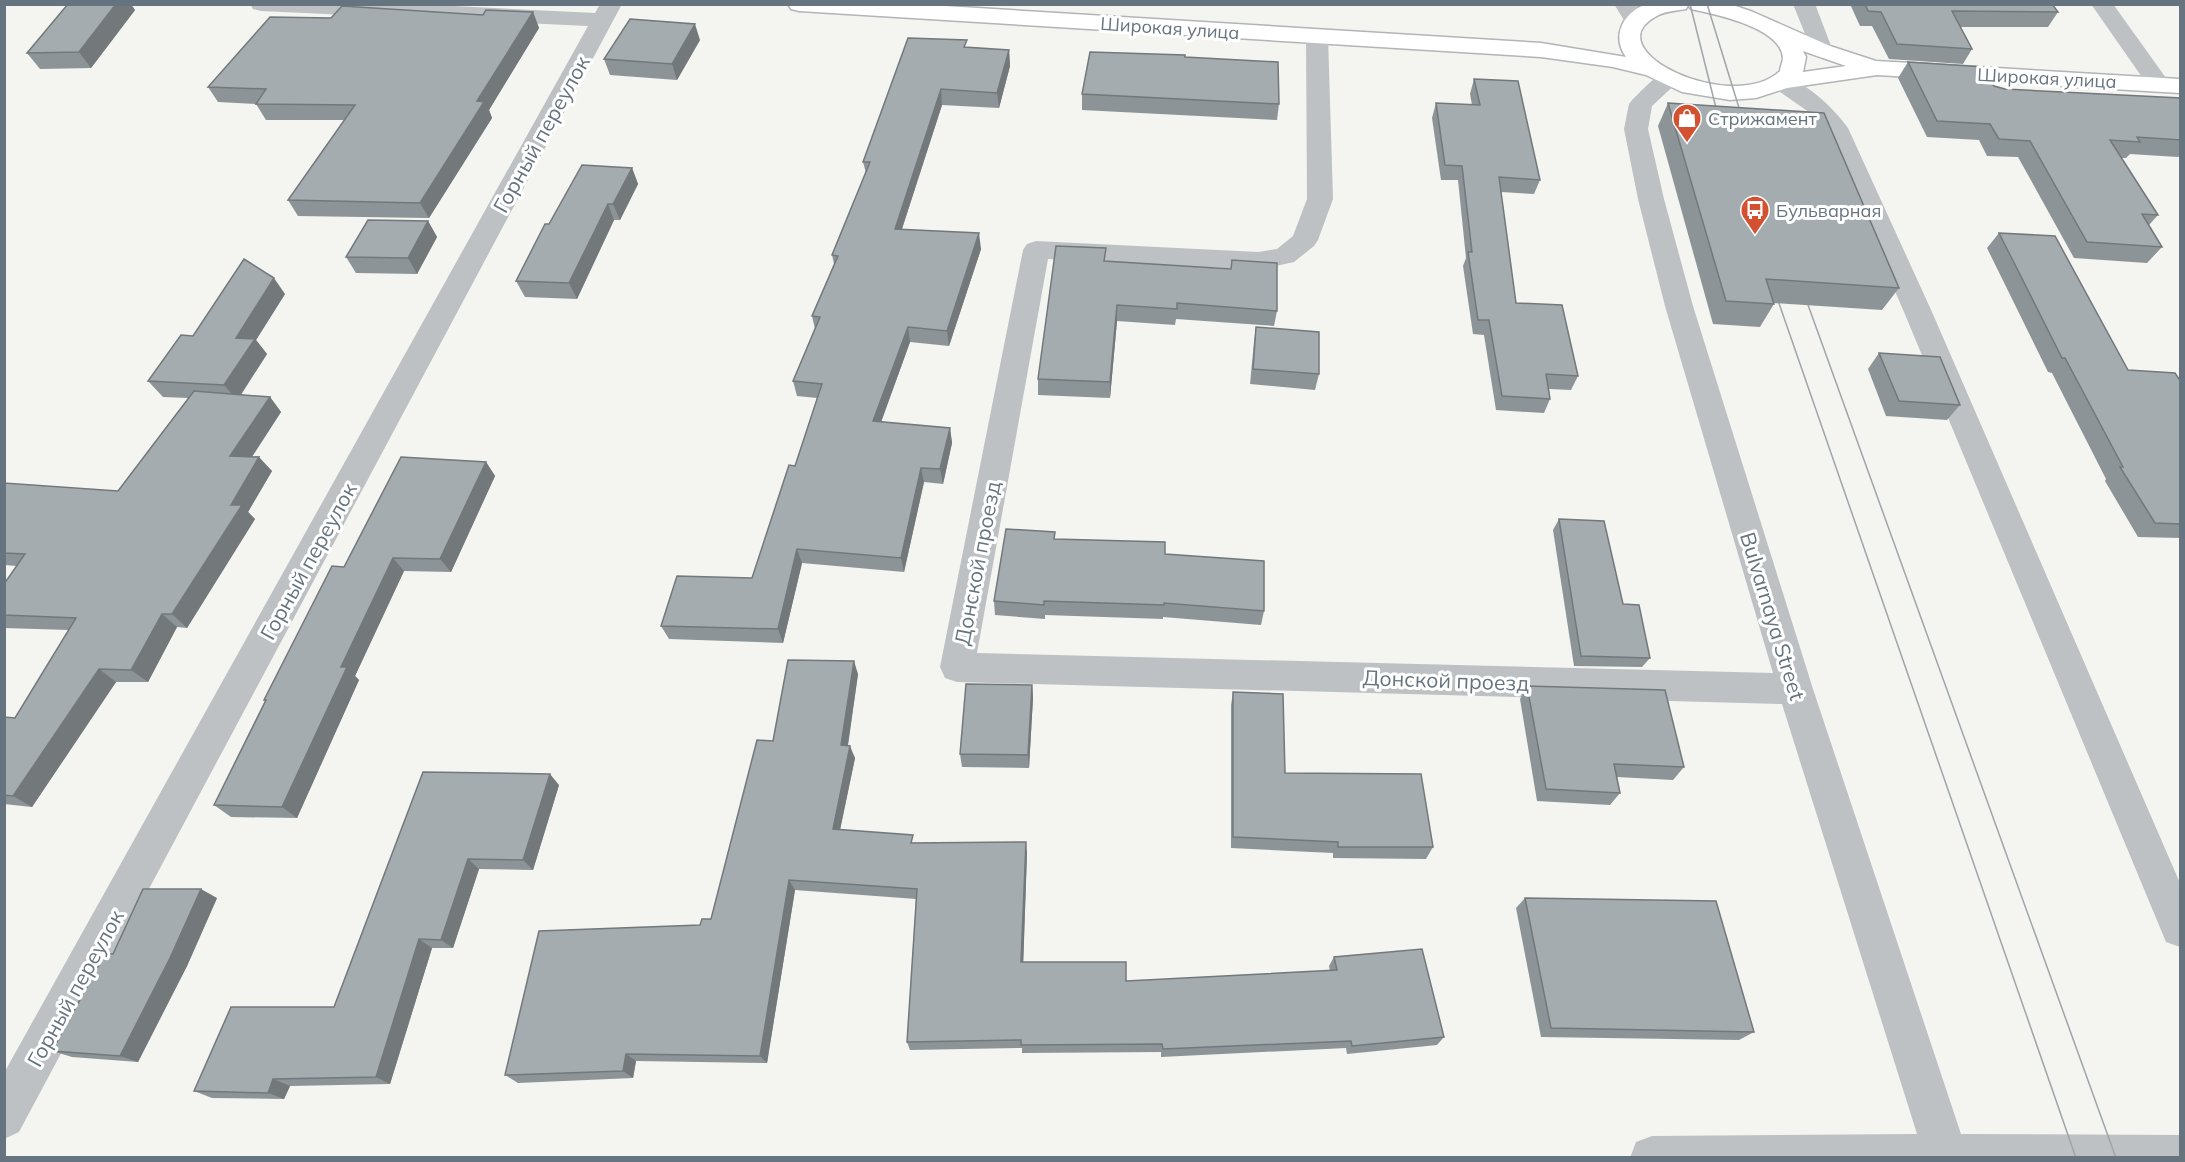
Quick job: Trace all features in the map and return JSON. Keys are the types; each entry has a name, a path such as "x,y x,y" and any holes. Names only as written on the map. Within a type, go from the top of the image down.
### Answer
{"main road":[{"name":"Широкая улица","path":"799,4 1541,50 1613,60 1661,74 1692,87 1734,93 1764,89 1781,82 1877,68 2170,85"},
{"path":"1630,12 1654,4"},
{"path":"1630,12 1678,4"},
{"path":"1699,4 1746,15 1769,26"},
{"path":"1739,4 1769,26 1787,43 1794,62 1791,73 1781,82"},
{"name":"Широкая улица","path":"1541,50 1586,42 1607,35 1630,12"},
{"path":"1630,12 1629,44 1638,57 1661,74"},
{"name":"Широкая улица","path":"1769,26 1822,51 1877,68"}],"street":[{"path":"261,4 607,12"},
{"path":"1804,4 1822,51"},
{"path":"2102,4 2170,85"},
{"name":"Горный переулок","path":"4,1117 607,12"},
{"name":"Донской проезд","path":"1317,37 1320,199 1305,240 1285,256 1258,261 1036,249 957,667 1795,689"},
{"name":"Bulvarnaya Street","path":"1661,74 1641,104 1636,129 1679,306 1795,689 1946,1157"},
{"path":"1781,82 1821,110 1836,128 1923,322 2181,928"},
{"path":"1652,1158 2181,1157"}],"building":[{"path":"68,4 116,4 79,52 27,53"},
{"path":"1865,4 2052,4 2058,12 1952,11 1972,49 1897,44 1881,12 1868,11"},
{"path":"342,6 483,15 486,10 533,12 477,101 484,102 420,203 288,200 355,105 256,104 266,89 208,87 270,17 331,18"},
{"path":"630,19 695,24 672,64 604,59"},
{"path":"908,38 967,40 964,47 1009,50 997,93 941,89 895,229 979,233 947,331 908,327 873,421 950,428 940,469 921,468 901,558 797,549 778,629 661,626 677,576 752,578 789,465 795,466 822,384 793,381 820,317 812,316 838,256 832,255 870,162 863,162"},
{"path":"1090,52 1185,55 1185,57 1278,62 1279,104 1082,94"},
{"path":"1908,62 1984,67 1994,86 2005,89 2181,98 2181,140 2137,137 2140,142 2110,140 2158,215 2142,214 2162,247 2087,242 2030,141 1999,139 1990,124 1937,121"},
{"path":"1474,79 1518,81 1540,180 1499,177 1516,303 1562,305 1578,376 1546,374 1550,399 1502,396 1489,320 1478,320 1468,252 1472,252 1462,166 1445,165 1436,103 1480,105"},
{"path":"1668,103 1824,113 1899,288 1766,279 1774,304 1726,301"},
{"path":"582,165 632,168 613,204 608,204 569,283 516,281 545,224 549,224"},
{"path":"368,220 428,221 408,258 346,257"},
{"path":"1999,233 2055,236 2128,370 2175,373 2181,382 2181,524 2155,523 2120,467 2123,467 2065,358 2062,358"},
{"path":"1056,246 1106,248 1104,261 1231,269 1232,260 1277,263 1277,311 1177,303 1177,309 1117,305 1110,382 1038,379"},
{"path":"244,259 274,278 236,338 255,339 224,385 148,381 181,335 193,336"},
{"path":"1256,327 1319,332 1319,374 1253,369"},
{"path":"1879,353 1940,357 1960,405 1899,401"},
{"path":"194,391 270,397 230,456 259,457 231,505 242,505 172,614 162,614 131,670 99,669 13,796 4,795 4,717 15,718 76,618 4,615 4,584 25,554 4,553 4,483 118,491"},
{"path":"401,457 486,462 440,559 393,558 341,667 347,667 282,807 214,805 332,566 344,567"},
{"path":"1559,519 1604,521 1623,604 1639,605 1650,658 1581,656"},
{"path":"1006,529 1055,532 1054,539 1165,542 1165,554 1264,561 1264,611 1164,603 1164,605 1044,601 1044,605 994,601"},
{"path":"788,660 854,661 841,745 850,746 833,829 913,835 911,843 1026,842 1021,962 1126,962 1126,981 1337,970 1334,957 1422,949 1444,1037 1352,1046 1351,1041 1163,1049 1162,1044 1021,1045 1021,1040 907,1042 917,889 789,880 760,1056 626,1054 623,1071 505,1075 539,931 700,925 702,919 711,919 757,740 773,741"},
{"path":"966,684 1032,685 1028,755 960,754"},
{"path":"1527,686 1665,690 1684,767 1614,764 1620,793 1546,789"},
{"path":"1233,692 1283,694 1285,773 1421,774 1433,847 1338,847 1338,842 1233,837"},
{"path":"423,772 550,774 523,860 468,859 441,940 419,939 376,1077 273,1079 268,1093 194,1091 231,1007 334,1007"},
{"path":"143,889 201,889 170,958 120,1056 52,1051 105,954 113,954"},
{"path":"1525,898 1716,901 1754,1032 1551,1028"}],"tram line":[{"path":"1690,4 1720,124"},
{"path":"1707,4 1744,124"},
{"path":"1774,289 2076,1158"},
{"path":"1803,291 2116,1158"}],"place":[{"name":"Стрижамент","path":"1687,144"},
{"name":"Бульварная","path":"1755,236"}]}
